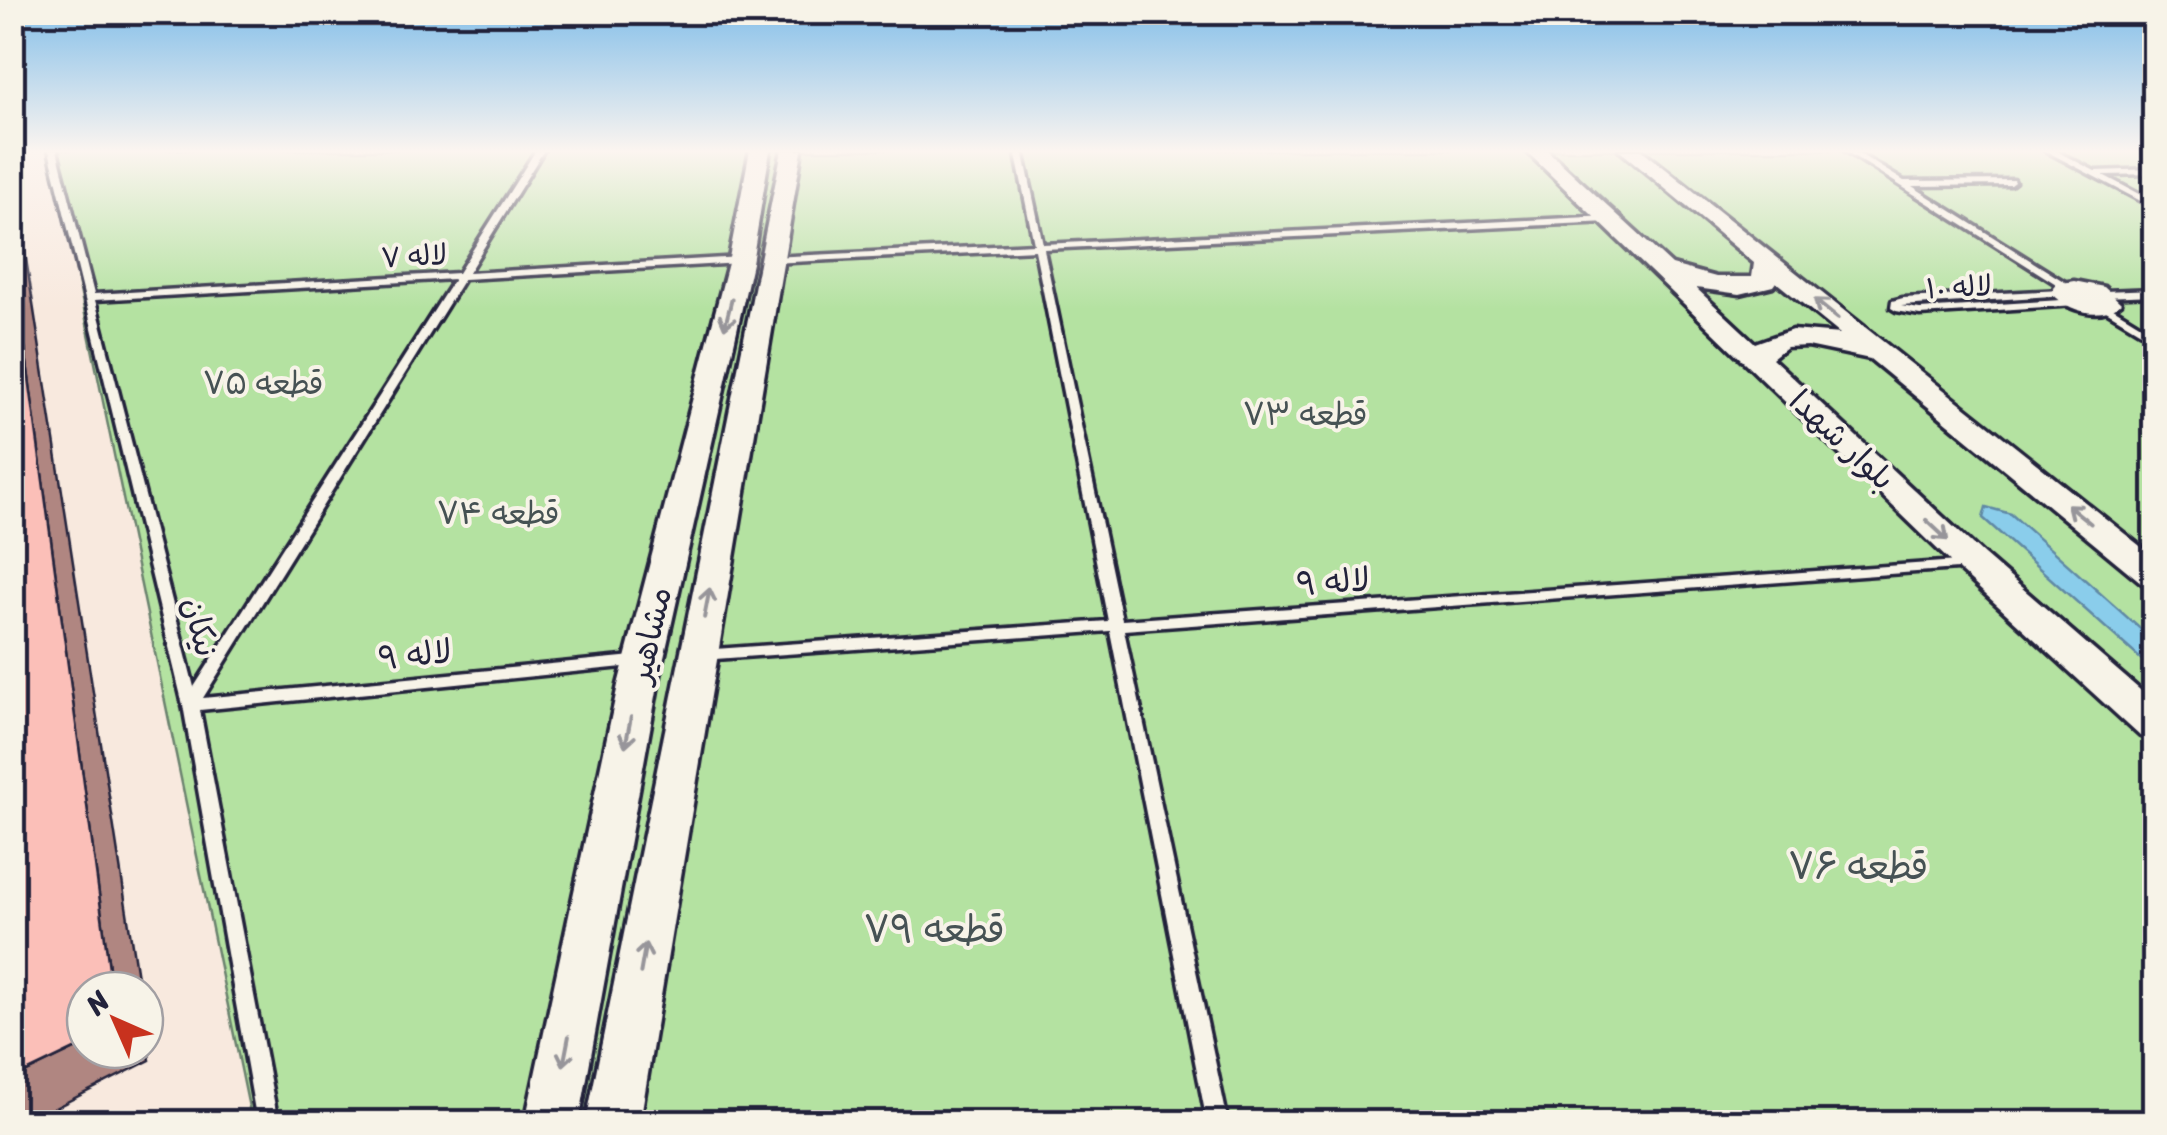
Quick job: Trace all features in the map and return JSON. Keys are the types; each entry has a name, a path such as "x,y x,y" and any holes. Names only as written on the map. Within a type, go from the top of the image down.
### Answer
{"street":[{"name":"مشاهیر","path":"613,1122 697,656 756,260 758,203"},
{"name":"مشاهیر","path":"552,1122 644,660 775,203"},
{"name":"بلوار شهدا","path":"1591,203 1972,564 2154,725"},
{"path":"1694,203 2154,575"},
{"path":"1663,270 1707,283 1752,285 1764,281 1766,261"},
{"path":"2069,294 2107,301"},
{"path":"1757,360 1770,344 1807,338 1858,347 1885,357"}],"lane":[{"name":"نیکان","path":"67,203 191,704 268,1122"},
{"path":"191,704 508,203"},
{"path":"1030,203 1217,1122"},
{"path":"1932,203 2069,294"},
{"name":"لاله ۷","path":"90,297 1608,219"},
{"path":"2107,301 2154,292"},
{"name":"لاله ۱۰","path":"2069,294 1920,312 1896,308 1896,304 2069,294"},
{"path":"2107,301 2154,301"},
{"path":"2107,301 2154,337"},
{"name":"لاله ۹","path":"697,656 1972,564"},
{"name":"لاله ۹","path":"191,704 644,660"}],"green space":[{"path":"62,203 2154,203 2154,1122 252,1122"}],"water":[{"path":"1986,507 2011,514 2154,641 2154,671 1983,518"}],"building":[{"path":"12,252 109,970 65,970 65,1054 12,1079"}],"park label":[{"name":"قطعه ۷۵","path":"263,383"},
{"name":"قطعه ۷۳","path":"1305,414"},
{"name":"قطعه ۷۴","path":"498,513"},
{"name":"قطعه ۷۶","path":"1858,866"},
{"name":"قطعه ۷۹","path":"934,929"}]}
